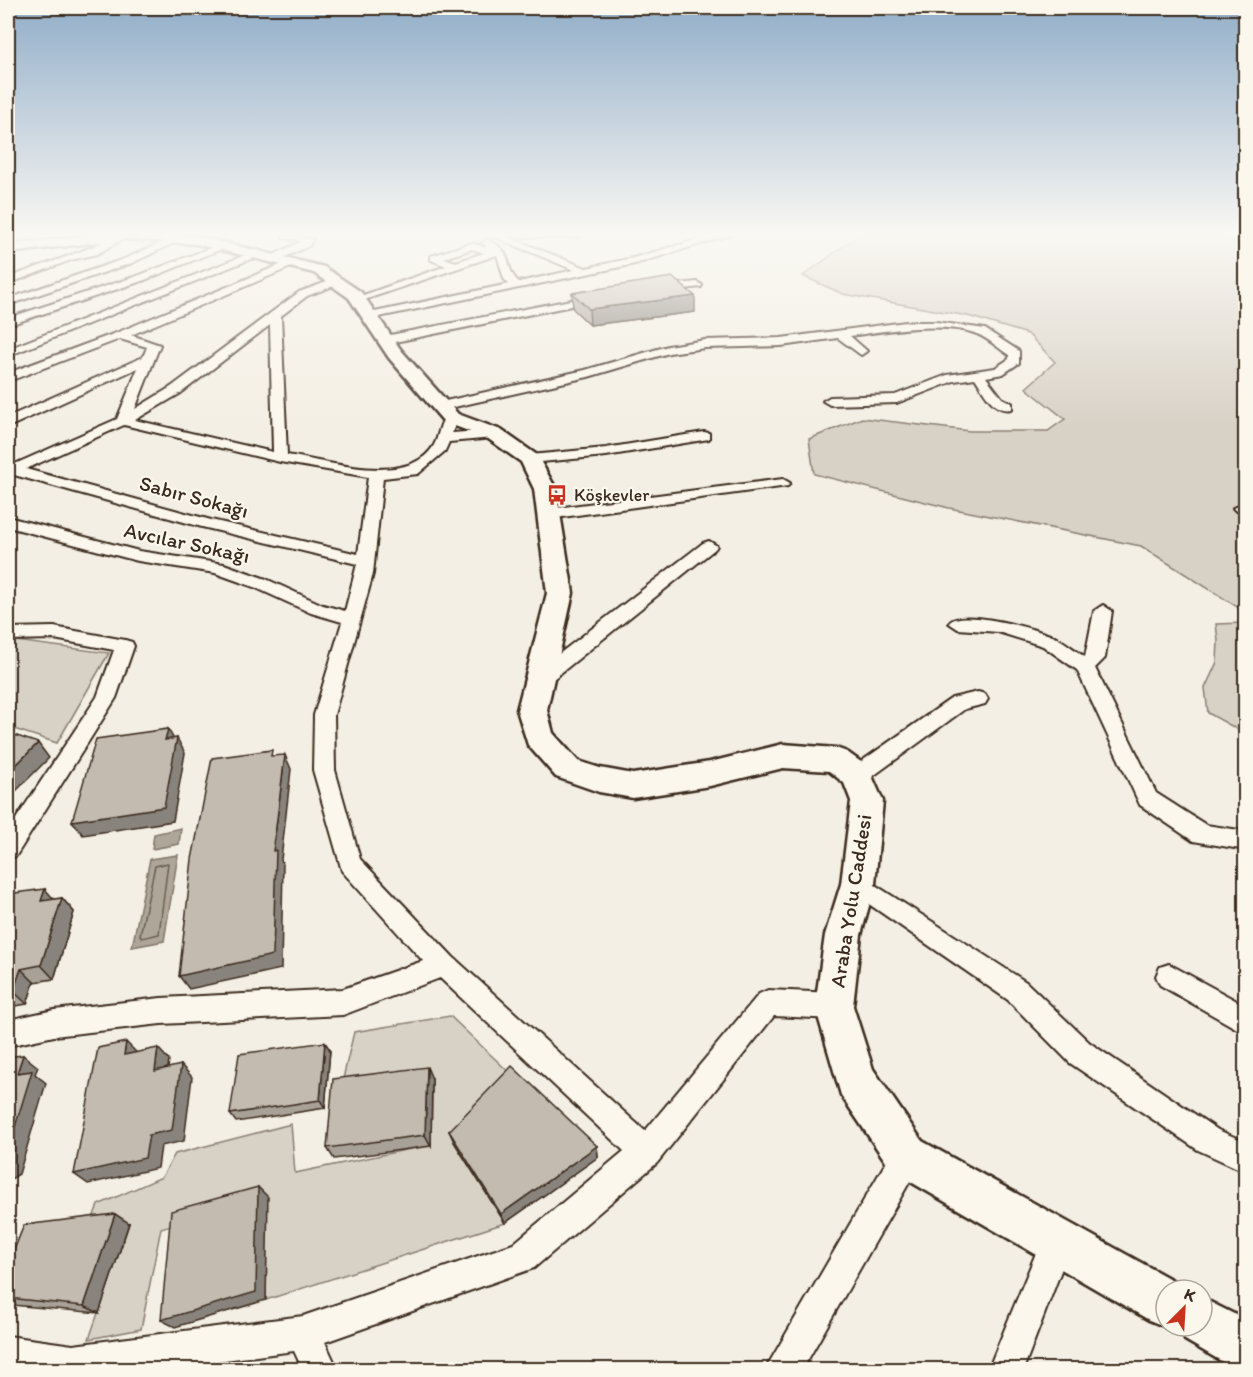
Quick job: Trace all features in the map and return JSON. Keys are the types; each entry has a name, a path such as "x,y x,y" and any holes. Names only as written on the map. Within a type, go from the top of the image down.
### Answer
{"street":[{"path":"9,321 79,298"},
{"path":"8,353 155,298"},
{"path":"8,377 120,335 190,298"},
{"path":"10,471 123,421 176,390 297,298"},
{"path":"334,298 362,302 561,304 596,298"},
{"path":"357,298 362,302 445,420 494,434 530,459 545,489 560,593 532,710 539,737 567,769 599,780 633,786 710,774 783,756 836,760 857,776 959,703 978,699"},
{"path":"362,302 367,298"},
{"path":"362,302 371,298"},
{"path":"362,302 375,298"},
{"path":"362,302 401,298"},
{"path":"558,298 561,304"},
{"path":"275,314 280,458"},
{"path":"445,420 588,373 668,350 705,344 780,342 839,333 923,325 981,331 1015,354 1015,360 999,371 951,378 897,399 830,401"},
{"path":"922,341 923,325"},
{"path":"839,333 861,351"},
{"path":"120,335 154,345 123,421"},
{"path":"8,337 82,348"},
{"path":"8,422 147,360"},
{"path":"978,374 997,401 1007,406"},
{"path":"123,421 280,458 376,474 413,471 441,448 445,420"},
{"path":"530,459 606,452 704,436"},
{"name":"Sabır Sokağı","path":"10,471 208,524 366,561"},
{"path":"376,474 366,561 324,715 324,770 350,864 444,965 646,1152"},
{"path":"548,514 783,483"},
{"name":"Avcılar Sokağı","path":"8,522 138,556 218,568 260,583 317,609 352,619"},
{"path":"540,679 709,546"},
{"path":"1085,666 1096,658 1103,611"},
{"path":"958,623 999,626 1050,642 1085,666 1148,799 1201,834 1245,840"},
{"path":"8,634 54,633 124,646 106,698 8,849"},
{"name":"Araba Yolu Caddesi","path":"857,776 867,801 858,884 843,935 834,1006 856,1080 907,1156 1154,1296"},
{"path":"858,884 1017,991 1080,1053 1208,1140 1245,1157"},
{"path":"8,1033 54,1023 161,1011 343,1002 444,965"},
{"path":"1169,975 1245,1021"},
{"path":"8,1353 73,1362 303,1333 523,1257 646,1152 768,1003 834,1006"},
{"path":"782,1370 907,1156"},
{"path":"1005,1370 1056,1242"},
{"path":"1214,1330 1245,1347"},
{"path":"303,1333 321,1370"}],"shaded area":[{"path":"867,298 1245,298 1246,504 1237,506 1245,513 1245,612 1141,546 949,508 814,474 809,439 862,418 970,431 1048,431 1065,419 1026,388 1055,362 1028,334 968,316"},
{"path":"1245,623 1246,730 1242,732 1208,713 1205,688 1217,662 1216,624"},
{"path":"8,640 109,653 57,743 8,727"},
{"path":"450,1016 515,1078 454,1142 505,1223 266,1300 267,1197 161,1228 141,1329 89,1339 129,1224 91,1223 98,1205 162,1177 175,1154 291,1124 295,1173 430,1145 340,1091 354,1032"}],"water":[{"path":"181,828 179,844 152,849 154,834"},
{"path":"178,855 164,941 132,947 150,859"}],"building":[{"path":"578,298 677,298 589,309"},
{"path":"168,729 165,740 177,738 164,807 72,821 96,739"},
{"path":"8,733 38,743 8,773"},
{"path":"272,750 271,756 285,755 273,851 276,850 273,955 179,976 192,859 212,758"},
{"path":"45,889 41,901 62,898 41,965 21,969 13,991 8,992 8,894"},
{"path":"126,1042 124,1055 158,1048 155,1071 181,1065 172,1130 149,1135 145,1158 74,1174 98,1048"},
{"path":"325,1042 320,1100 230,1114 239,1054"},
{"path":"23,1055 17,1073 32,1071 8,1150 8,1057"},
{"path":"512,1066 597,1146 501,1214 449,1131"},
{"path":"427,1067 425,1135 327,1148 333,1079"},
{"path":"258,1187 256,1292 161,1320 171,1211"},
{"path":"115,1214 84,1306 8,1298 8,1265 24,1225"}],"place":[{"name":"Köşkevler","path":"557,495"}]}
